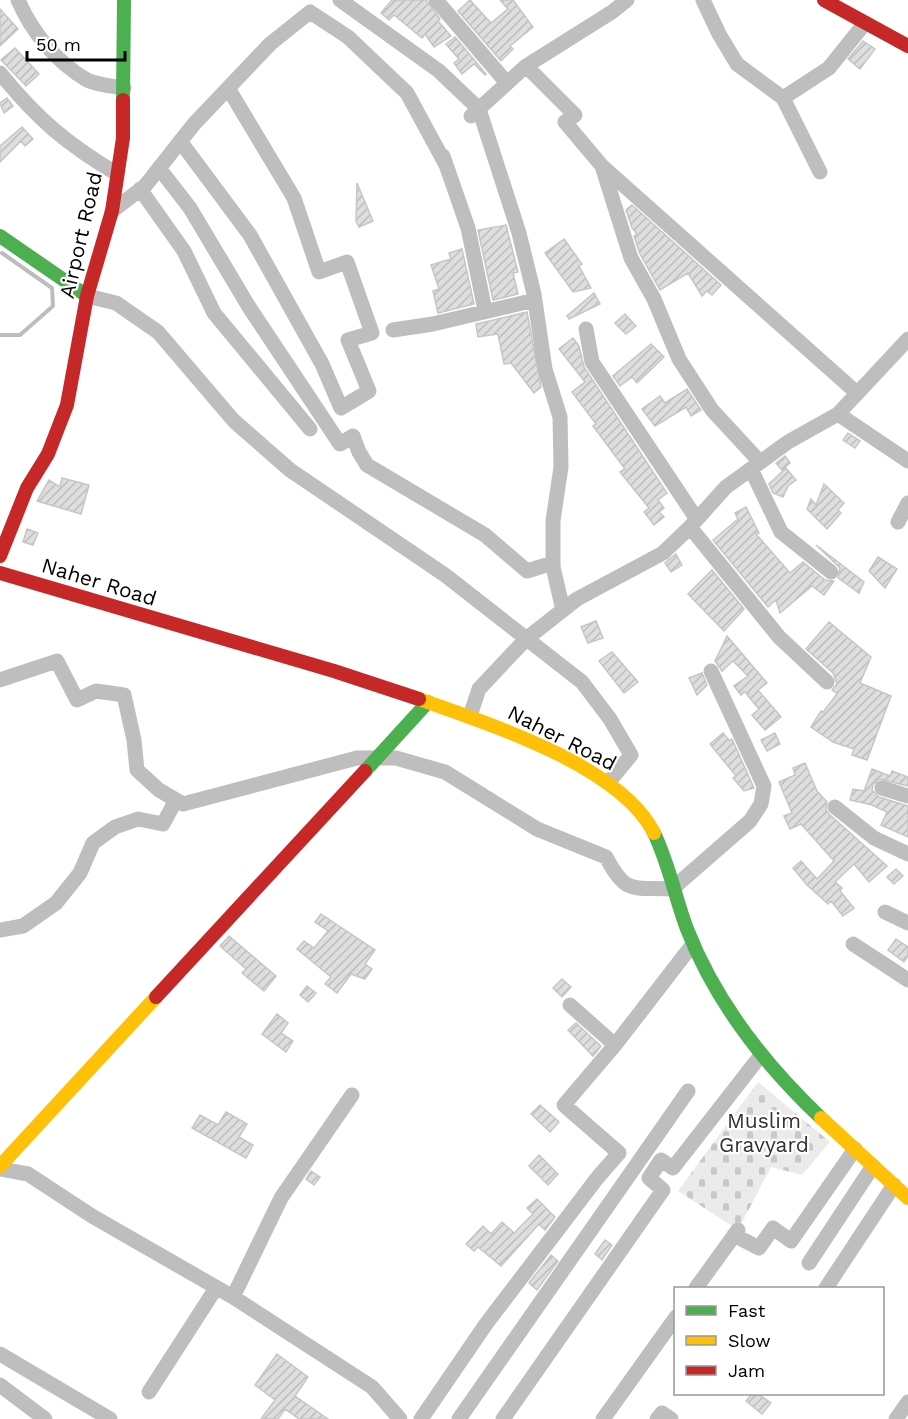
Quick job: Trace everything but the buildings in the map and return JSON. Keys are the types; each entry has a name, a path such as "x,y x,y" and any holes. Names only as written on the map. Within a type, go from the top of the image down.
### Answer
{"main road":[{"name":"Airport Road","path":"0,556 4,532 48,454 67,405 87,296 112,211 123,138 124,0"},
{"path":"824,0 908,46"},
{"path":"0,236 87,296"},
{"name":"Naher Road","path":"0,573 470,716 579,765 608,783 642,813 663,847 672,889 693,944 732,1013 761,1055 855,1149 908,1198"},
{"path":"0,1168 428,702"}],"street":[{"path":"18,0 28,22 54,54 89,81 124,88"},
{"path":"340,0 439,71 475,112 515,222 535,300 545,369 560,417 561,467 553,522 553,562 563,610"},
{"path":"436,0 507,83"},
{"path":"475,112 526,66 611,5 627,0"},
{"path":"703,0 718,34 737,64 783,98 820,172"},
{"path":"112,211 140,189 180,141 270,44 310,12 348,37 407,93 444,161 468,228 485,310"},
{"path":"783,98 829,68 866,23"},
{"path":"526,66 575,115 565,122 602,166 857,393"},
{"path":"0,74 27,107 74,148 117,174"},
{"path":"180,141 250,235 322,364 341,408 369,391 348,340 372,333 347,262 320,272 294,198 228,88"},
{"path":"602,166 632,258 654,299 679,359 712,410 756,465 781,532 831,572"},
{"path":"159,168 190,208 249,307 340,444 353,436 367,465 485,535 527,571 553,562"},
{"path":"140,189 184,251 214,313 310,429"},
{"path":"87,296 116,303 158,332 234,422 290,470 445,575 582,682 610,719 631,755 608,783"},
{"path":"393,330 453,320 485,310 535,300"},
{"path":"586,329 592,362 693,522 779,637 827,682"},
{"path":"470,716 479,689 526,639 577,599 663,553 726,487 788,442 838,414 908,339"},
{"path":"838,414 908,461"},
{"path":"898,522 908,503"},
{"path":"0,680 57,661 77,700 96,691 124,695 134,740 137,770 159,790 183,804 357,758 396,758 445,772 537,829 606,857 619,881 634,888 672,889 750,821 761,804 764,786 711,670"},
{"path":"882,788 908,795"},
{"path":"0,930 23,926 56,903 80,873 93,843 115,827 138,819 163,824 176,800"},
{"path":"835,807 874,838 908,854"},
{"path":"885,912 908,923"},
{"path":"422,1419 505,1298 619,1153 564,1105 615,1045 693,944"},
{"path":"853,944 908,980"},
{"path":"570,1005 615,1045"},
{"path":"503,1419 663,1190 649,1178 662,1160 673,1168 761,1055"},
{"path":"459,1419 688,1090"},
{"path":"233,1297 281,1198 352,1095"},
{"path":"697,1287 736,1232 759,1248 773,1228 791,1241 855,1149"},
{"path":"809,1263 873,1166"},
{"path":"0,1168 28,1174 92,1216 233,1297 372,1387 400,1419"},
{"path":"827,1287 894,1185"},
{"path":"149,1392 216,1288"},
{"path":"603,1419 674,1318"},
{"path":"0,1354 110,1419"},
{"path":"0,1385 45,1419"},
{"path":"896,1419 908,1402"},
{"path":"657,1419 662,1413 671,1419"}],"green space":[{"name":"Muslim Gravyard","path":"758,1082 830,1142 802,1175 771,1167 738,1230 678,1191"}],"waterway":[{"path":"0,335 20,335 53,306 52,288 2,253"}],"traffic: fast":[{"path":"123,100 124,0"},
{"path":"0,236 87,296"},
{"path":"365,771 428,702"},
{"path":"654,833 687,929 712,982 761,1054 821,1118"}],"traffic: slow":[{"path":"419,699 515,734 583,767 613,787 637,809 654,833"},
{"path":"0,1166 156,997"},
{"path":"821,1118 908,1198"}],"traffic: jam":[{"path":"824,0 908,46"},
{"path":"0,556 27,488 48,454 67,405 87,296 112,211 123,138 123,100"},
{"path":"0,573 334,671 419,699"},
{"path":"156,997 365,771"}]}
